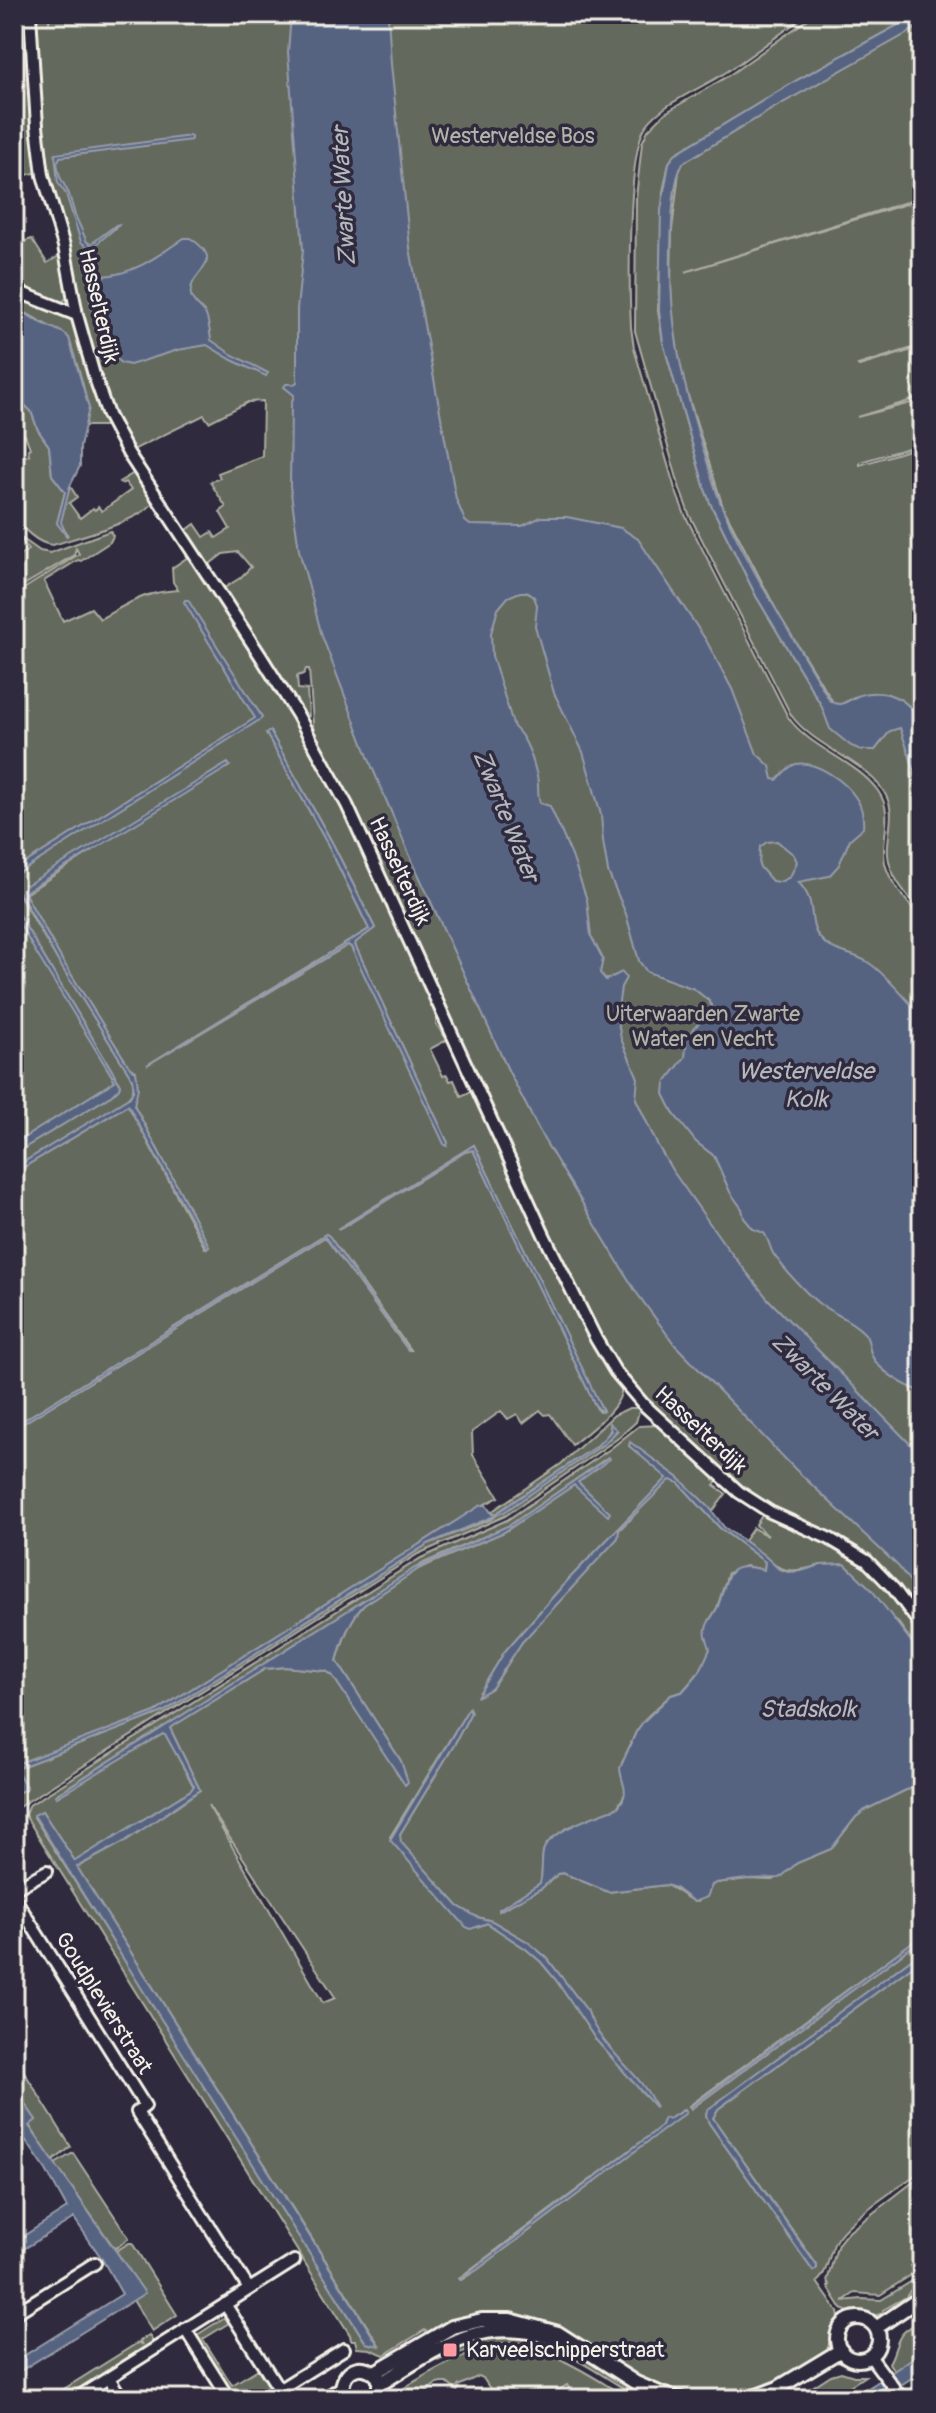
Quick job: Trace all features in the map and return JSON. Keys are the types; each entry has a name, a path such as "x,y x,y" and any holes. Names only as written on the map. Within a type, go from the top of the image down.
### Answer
{"main road":[{"path":"876,2328 922,2297"},
{"path":"861,2318 876,2328 878,2346 870,2356 857,2360 841,2350 837,2339 844,2323 861,2318"},
{"path":"378,2378 441,2346 480,2333 527,2332 574,2344 636,2383 681,2399"},
{"path":"749,2399 778,2388 841,2350"},
{"path":"326,2399 345,2393 343,2381 350,2370 363,2367 378,2378 379,2391 375,2399"}],"street":[{"name":"Hasselterdijk","path":"30,14 40,159 64,246 77,315 103,402 120,439 267,667 347,805 545,1237 608,1360 633,1395 726,1482 770,1512 830,1539 867,1561 894,1589 922,1627"},
{"path":"14,290 77,315"},
{"path":"14,1889 47,1871"},
{"name":"Goudplevierstraat","path":"14,1897 145,2106 137,2112 249,2289"},
{"path":"75,2399 294,2261"},
{"path":"14,2314 95,2263"},
{"path":"225,2304 279,2389"},
{"path":"185,2329 229,2399"},
{"path":"264,2399 344,2349"},
{"path":"870,2356 899,2395"},
{"path":"109,2378 122,2399"},
{"path":"911,2399 922,2391"}],"green space":[{"path":"14,14 29,14 39,172 14,178"},
{"name":"Uiterwaarden Zwarte Water en Vecht","path":"33,14 49,14 49,23 50,14 808,14 728,71 662,110 646,126 635,163 632,191 631,327 634,348 685,515 788,717 808,738 858,771 878,791 886,809 884,854 887,871 922,920 922,1621 887,1577 744,1492 648,1405 620,1373 576,1292 314,737 309,669 297,676 298,689 307,690 309,716 305,720 221,590 251,567 238,552 223,554 207,566 183,533 195,524 204,537 212,532 216,538 230,529 220,512 226,507 210,482 220,478 218,473 262,456 263,401 248,402 209,422 204,415 129,452 103,396 43,168"},
{"path":"815,14 918,14 797,80 675,154 669,163 663,192 658,311 663,342 705,489 756,596 823,708 875,750 890,731 897,727 903,731 922,792 922,913 900,886 889,863 891,814 882,789 862,769 812,736 791,715 689,514 635,331 636,198 642,143 648,130 665,113 728,76"},
{"path":"922,25 922,197 685,272 922,199 922,345 858,365 922,347 922,397 857,417 922,400 922,444 860,462 860,465 922,446 922,704 914,711 902,700 888,694 854,697 840,705 834,704 779,615 723,507 680,370 671,288 672,230 679,172 683,163"},
{"path":"32,239 47,263 61,255 70,294 61,304 23,287 16,244"},
{"path":"14,293 68,316 79,332 109,426 85,426 85,393 69,338 14,306"},
{"path":"14,395 31,411 38,430 49,446 52,475 65,492 57,523 68,536 60,522 70,486 77,497 69,503 80,518 93,508 98,507 102,511 131,490 125,482 119,482 134,473 154,501 124,522 53,545 30,534 20,524 13,509 14,459 29,455 30,448 25,435 14,437"},
{"path":"110,531 113,536 110,542 81,561 44,581 63,621 91,608 100,619 146,596 178,590 173,582 172,568 191,555 290,710 344,806 442,1018 437,1019 436,1024 447,1040 430,1049 443,1076 454,1080 461,1096 474,1090 604,1360 621,1387 621,1394 611,1411 572,1445 550,1414 545,1415 540,1410 523,1423 517,1414 508,1419 501,1411 472,1432 473,1455 499,1497 155,1712 15,1766 14,1429 325,1237 410,1350 326,1234 14,1426 14,1173 128,1105 205,1248 209,1246 134,1105 136,1071 130,1068 62,960 25,894 228,763 23,889 20,896 132,1078 134,1087 126,1100 14,1168 14,1154 112,1095 120,1084 14,907 14,876 262,717 184,601 256,718 14,870 14,595 79,554 76,548 74,555 14,591 14,559 28,550 20,537 40,551 50,553","holes":["270,731 333,844 375,928 355,945 448,1143 348,945 147,1065 369,929 328,845 266,733","474,1145 603,1410 599,1412 473,1150 338,1230"]},
{"path":"14,914 115,1081 14,1144"},
{"path":"629,1408 640,1408 636,1422 617,1439 505,1516 418,1554 14,1810 18,1768 163,1712 428,1544 491,1519 605,1443 617,1431 611,1429 598,1445 495,1514 491,1512 561,1464 614,1415"},
{"path":"660,1425 719,1479 714,1485 726,1494 712,1512 679,1478 630,1443 629,1446 668,1477 566,1582 505,1651 477,1697 492,1688 522,1642 617,1538 619,1530 669,1480 679,1483 720,1528 765,1562 764,1570 745,1566 728,1573 717,1608 709,1621 710,1649 706,1659 682,1692 671,1695 636,1732 622,1763 625,1794 617,1808 567,1828 543,1851 541,1883 499,1910 542,1888 563,1873 608,1892 666,1885 698,1902 716,1883 773,1880 797,1863 831,1849 865,1810 906,1790 922,1786 922,1935 689,2106 691,2108 699,2103 922,1939 922,1951 708,2110 709,2123 813,2271 817,2265 713,2118 718,2109 922,1959 922,2170 854,2220 835,2242 817,2282 839,2318 827,2349 775,2384 720,2398 666,2390 627,2371 565,2333 456,2322 427,2332 425,2330 384,2355 357,2348 355,2340 351,2340 25,1815 28,1806 421,1558 507,1520 639,1426","holes":["608,1457 578,1482 609,1513 574,1485 504,1532 418,1569 364,1605 354,1617 337,1661 401,1761 406,1785 332,1675 326,1671 285,1667 265,1669 170,1728 200,1790 124,1842 77,1867 379,2345 366,2343 34,1817 42,1811 75,1861 191,1790 194,1787 163,1734 57,1794 424,1563 510,1525","469,1708 471,1712 454,1745 400,1834 400,1842 458,1906 528,1942 547,1958 588,2012 609,2050 656,2107 596,2040 541,1962 487,1923 477,1927 390,1837","208,1805 335,1997 323,2003","683,2110 685,2113 477,2270 461,2280 459,2278 645,2139 660,2127 665,2118 669,2119"]},
{"path":"764,1512 862,1561 900,1602 922,1633 922,1656 897,1621 821,1565 786,1570 744,1541 753,1528 768,1536 756,1525"},
{"path":"21,2067 71,2147 53,2161 29,2125 36,2120 14,2088 14,2069"},
{"path":"73,2153 129,2238 115,2249 55,2164"},
{"path":"922,2175 922,2268 880,2295 855,2293 843,2301 881,2300 922,2275 922,2283 906,2297 883,2310 884,2313 873,2316 842,2309 827,2281 838,2244 846,2234"},
{"path":"132,2243 177,2315 152,2331 133,2300 144,2293 116,2251"},
{"path":"225,2317 229,2323 203,2339 232,2385 258,2369 269,2386 247,2399 233,2399 194,2337"},
{"path":"922,2320 922,2352 894,2371 889,2363 900,2337"},
{"path":"513,2334 563,2345 652,2397 642,2399 571,2357 537,2345 487,2345 437,2361 463,2346 461,2341"},
{"path":"149,2335 153,2342 70,2395 68,2393 63,2399 48,2399 139,2342 142,2345 140,2341"},
{"path":"517,2348 562,2360 630,2399 576,2399 567,2385 545,2399 529,2399 525,2393 519,2393 482,2399 492,2392 479,2376 458,2386 457,2391 447,2383 436,2385 425,2399 411,2399 404,2388 444,2365 471,2354"},
{"path":"841,2372 865,2376 830,2399 794,2399 831,2375"}],"water":[{"name":"Uiterwaarden Zwarte Water en Vecht","path":"291,14 388,14 410,248 456,499 465,521 470,525 522,526 541,517 567,517 621,528 638,539 706,640 732,689 757,754 770,766 773,779 777,780 796,764 812,765 838,779 860,805 863,828 850,839 839,865 829,876 798,882 808,897 820,938 831,947 863,959 875,968 922,1016 922,1391 887,1372 872,1356 864,1333 817,1302 794,1280 774,1255 764,1233 753,1229 744,1218 714,1156 696,1142 674,1114 664,1094 665,1083 685,1057 687,1038 714,1011 709,1001 694,989 647,972 639,961 626,914 608,872 601,815 583,752 554,693 535,626 537,605 534,597 520,592 508,597 498,609 491,633 492,656 514,727 523,737 531,756 540,803 550,806 572,856 587,900 591,936 603,959 600,973 606,980 622,972 626,978 621,987 617,1016 621,1039 638,1078 636,1099 672,1170 768,1299 922,1456 922,1597 898,1566 796,1470 675,1345 636,1292 543,1138 508,1070 372,767 322,636 299,550 290,486 291,405 294,395 284,387 297,382 297,309 303,250 288,52","holes":["777,841 794,855 797,862 790,877 780,882 772,881 759,866 760,847 767,842"]},
{"path":"922,14 922,25 683,163 673,204 671,274 674,323 688,395 717,493 735,534 830,701 842,704 860,695 876,693 896,697 914,711 922,704 916,728 922,758 922,792 900,728 890,731 875,750 851,746 830,729 821,705 756,596 705,489 663,342 659,311 661,210 669,163 675,154 797,80"},
{"path":"191,136 191,140 60,157 57,163 60,177 87,242 91,244 120,224 93,247 101,276 134,268 184,238 190,238 201,247 207,261 191,287 191,295 206,315 211,340 268,373 266,376 207,345 178,350 130,365 121,363 94,321 90,299 96,277 95,258 81,242 66,194 58,183 55,154"},
{"path":"14,306 69,338 89,408 80,447 80,466 70,486 61,522 67,537 57,523 65,492 52,475 49,446 38,430 31,411 14,395"},
{"path":"185,600 188,600 261,719 14,876 14,870 255,718"},
{"path":"270,731 333,844 375,928 355,945 447,1146 348,945 147,1065 369,929 328,845 266,733"},
{"path":"228,763 230,766 25,894 62,960 130,1068 136,1071 138,1088 134,1105 209,1246 207,1248 128,1105 14,1173 14,1168 130,1097 134,1089 132,1078 58,961 20,893 25,886"},
{"path":"14,907 120,1084 112,1095 14,1154 14,1144 115,1081 35,951 14,914"},
{"path":"474,1145 602,1412 595,1405 473,1150 337,1229"},
{"path":"326,1234 409,1351 325,1237 14,1429 14,1426"},
{"path":"609,1423 617,1430 605,1443 504,1512 428,1544 163,1712 18,1768 27,1788 20,1792 14,1785 14,1765 155,1712 481,1505 486,1505 495,1514 598,1445 611,1431"},
{"name":"Stadskolk","path":"630,1442 679,1478 709,1507 724,1527 779,1569 788,1572 845,1564 871,1589 922,1656 922,1786 906,1790 865,1810 831,1849 797,1863 780,1878 716,1883 707,1897 694,1902 666,1885 608,1892 563,1873 499,1911 540,1883 543,1852 553,1838 574,1825 617,1808 625,1792 620,1768 636,1732 671,1695 682,1692 700,1671 710,1649 706,1628 730,1573 742,1567 764,1570 765,1562 720,1528 679,1483 670,1480 619,1530 618,1538 522,1642 492,1688 477,1697 505,1651 566,1582 667,1478 629,1446"},
{"path":"609,1457 578,1482 610,1513 608,1516 574,1485 504,1532 423,1566 364,1605 354,1617 337,1661 401,1761 408,1782 405,1785 332,1675 326,1671 285,1667 265,1669 170,1728 200,1790 124,1842 77,1867 379,2346 366,2343 34,1815 42,1811 75,1861 191,1790 194,1786 163,1734 56,1795 415,1568 510,1525"},
{"path":"469,1708 471,1712 454,1745 400,1834 401,1842 458,1906 528,1942 547,1958 588,2012 602,2038 642,2085 655,2107 596,2040 541,1962 487,1923 471,1929 466,1927 390,1840"},
{"path":"922,1935 922,1939 691,2109 690,2107"},
{"path":"922,1951 922,1959 718,2109 713,2118 817,2266 813,2271 709,2123 707,2110"},
{"path":"14,2088 36,2120 29,2126 145,2293 14,2375 14,2362 122,2294 74,2218 14,2255 14,2242 67,2208 20,2132 14,2134"},
{"path":"684,2110 686,2113 477,2270 459,2280 645,2139 660,2127 664,2118 669,2119"},
{"path":"922,2352 922,2371 880,2399 852,2399"}],"place":[{"name":"Karveelschipperstraat","path":"450,2350"}],"park label":[{"name":"Westerveldse Bos","path":"513,136"}],"water label":[{"name":"Zwarte Water","path":"344,196"},
{"name":"Zwarte Water","path":"506,816"},
{"name":"Westerveldse Kolk","path":"806,1085"},
{"name":"Zwarte Water","path":"825,1387"}]}
